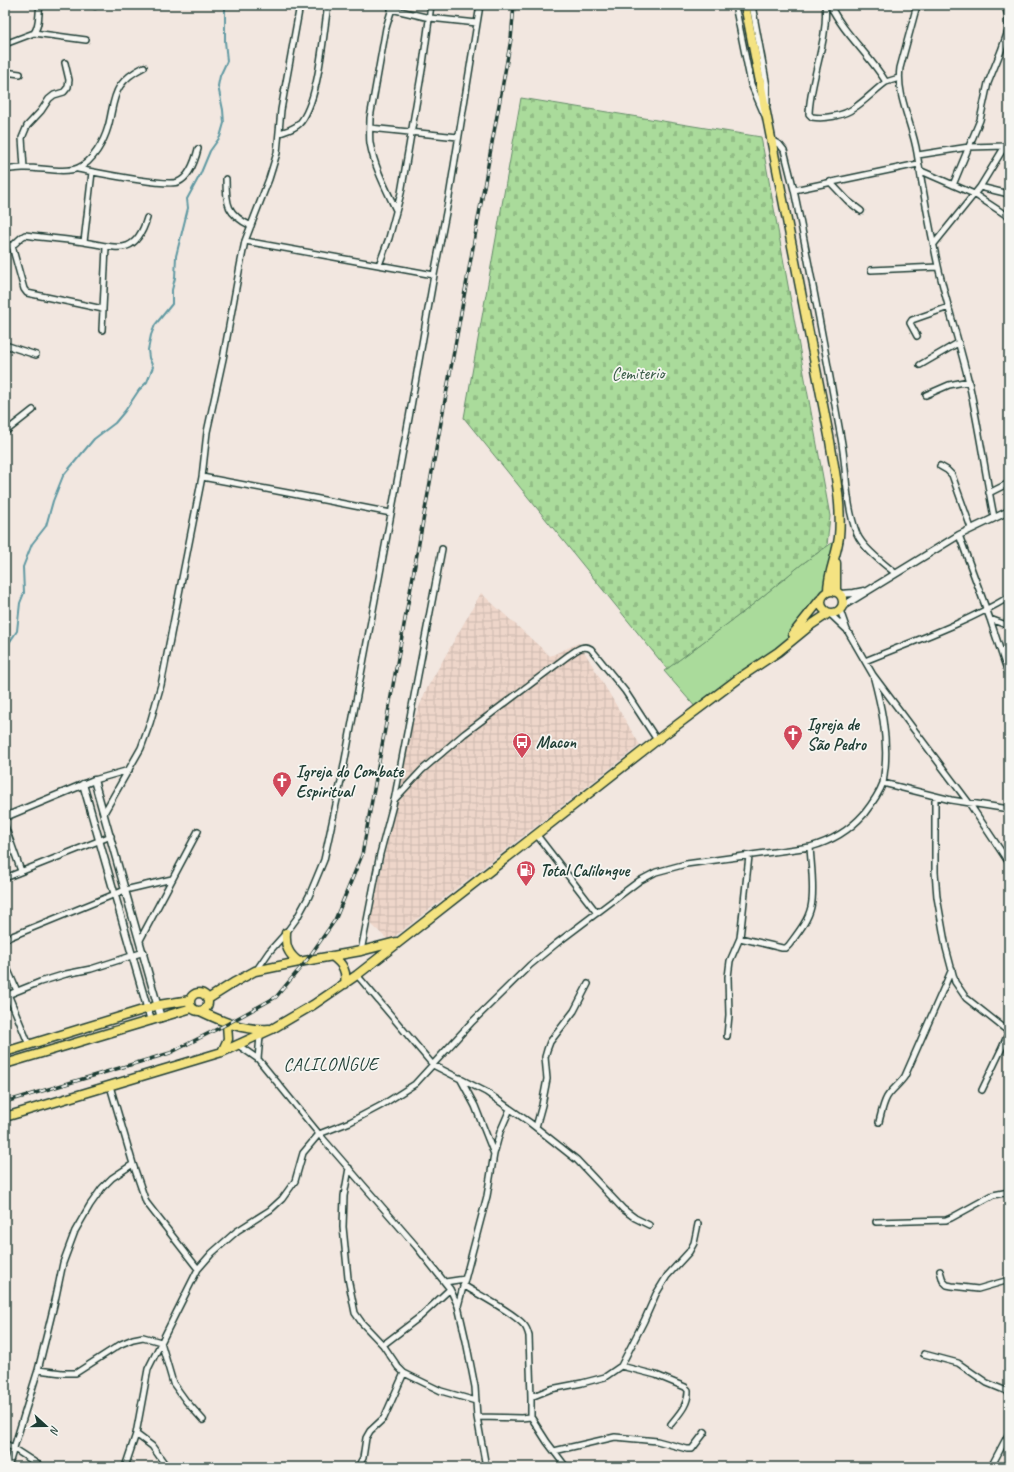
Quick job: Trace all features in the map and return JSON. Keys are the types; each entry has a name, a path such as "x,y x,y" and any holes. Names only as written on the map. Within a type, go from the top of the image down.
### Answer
{"main road":[{"path":"5,1117 222,1052 260,1036 272,1029 345,984 657,740 783,647 810,625 829,613 837,612 842,608 843,600 835,592 828,581 839,538 839,496 830,441 745,5"},
{"path":"783,647 822,596 835,592"},
{"path":"820,600 822,608 829,613"},
{"path":"286,933 286,944 288,951 298,962"},
{"path":"208,999 255,971 361,951 399,942"},
{"path":"332,956 344,967 346,973 345,984"},
{"path":"5,1052 159,1005 207,1008 208,999 205,994 199,993 193,995 194,1007"},
{"path":"5,1064 194,1007 227,1024 250,1029 272,1029"},
{"path":"222,1052 228,1039 227,1024"},
{"path":"89,1027 92,1038"}],"street":[{"path":"34,33 39,23 40,5"},
{"path":"104,813 141,748 161,685 170,646 202,478 207,432 223,359 245,241 277,153 282,110 300,5"},
{"path":"280,133 298,125 306,116 313,99 328,5"},
{"path":"379,265 389,238 401,193 431,5"},
{"path":"255,971 286,933 309,896 324,860 342,773 409,418 449,197 480,5"},
{"path":"735,5 751,84 768,125"},
{"path":"752,5 766,86 768,125"},
{"path":"825,5 826,13 824,29 809,114 812,117 816,118 842,114 853,109 886,82 899,78"},
{"path":"830,5 837,19 876,67 886,82"},
{"path":"926,5 917,6 900,68 900,89 918,155 919,170 938,267 969,382 994,517"},
{"path":"953,185 980,120 988,83 1002,51 1008,31 1008,17 1005,5"},
{"path":"396,210 378,170 370,143 370,118 382,48 392,7 430,18 477,23"},
{"path":"5,44 34,33 86,40"},
{"path":"24,168 22,138 27,126 41,111 49,99 54,95 64,92 68,87 69,80 65,63"},
{"path":"78,169 87,163 98,149 108,128 112,108 119,87 127,78 144,67"},
{"path":"5,72 20,74"},
{"path":"370,128 458,137"},
{"path":"772,140 780,145 784,150 794,190 816,299 845,458 848,495 852,516 858,535 867,547 895,573"},
{"path":"918,155 969,147 1008,145"},
{"path":"934,244 980,187 1008,145"},
{"path":"5,170 24,168 78,169 148,181 176,183 183,179 189,171 196,158 198,149"},
{"path":"794,190 918,164"},
{"path":"919,170 974,194 1009,216"},
{"path":"84,242 92,172"},
{"path":"226,179 226,201 232,213 241,222 251,226"},
{"path":"830,182 848,201 861,211"},
{"path":"980,187 1009,194"},
{"path":"5,244 12,246 25,235 121,248 133,243 140,236 148,218"},
{"path":"245,241 434,275"},
{"path":"12,246 24,289 27,293 103,309"},
{"path":"102,330 106,247"},
{"path":"871,270 938,267"},
{"path":"917,336 910,324 912,320 949,307"},
{"path":"920,365 958,343"},
{"path":"5,345 36,355"},
{"path":"926,394 949,386 969,382"},
{"path":"5,432 33,410"},
{"path":"940,466 952,475 971,528"},
{"path":"202,478 391,513"},
{"path":"989,493 1009,483"},
{"path":"847,630 842,608 867,590 958,535 1009,511"},
{"path":"958,535 987,610 1009,676"},
{"path":"361,951 380,854 394,801 442,549"},
{"path":"835,592 854,593 867,590"},
{"path":"866,661 987,610 1009,597"},
{"path":"829,613 847,630 874,675 969,803 1009,863"},
{"path":"990,619 1009,626"},
{"path":"394,801 422,770 464,734 569,655 583,647 592,649 625,691 657,740"},
{"path":"125,1467 136,1434 148,1369 198,1269 212,1253 237,1231 270,1210 282,1199 295,1181 303,1153 319,1134 350,1122 415,1084 471,1023 530,965 556,943 639,881 656,872 686,864 810,847 826,842 842,834 858,820 873,803 883,783 886,759 885,734 874,675"},
{"path":"5,817 82,784 129,770"},
{"path":"94,780 159,1005 161,1018"},
{"path":"883,783 935,796 1009,809"},
{"path":"82,784 151,1021"},
{"path":"935,796 935,872 937,897 946,948 955,982 966,998 1009,1032 982,1090"},
{"path":"1000,808 1009,814"},
{"path":"5,826 21,871"},
{"path":"140,940 198,831"},
{"path":"536,834 597,913"},
{"path":"5,878 111,836"},
{"path":"740,938 782,948 786,948 789,945 803,924 811,908 812,882 810,847"},
{"path":"727,1036 729,1015 728,976 730,961 740,938 749,856"},
{"path":"5,939 114,894 172,878"},
{"path":"29,1045 6,995 40,982 66,974 91,969 144,952"},
{"path":"5,963 17,991"},
{"path":"879,1122 886,1098 906,1076 952,969"},
{"path":"357,975 433,1065 486,1092 536,1127 577,1160 623,1209 649,1226"},
{"path":"536,1127 547,1079 545,1057 547,1050 550,1042 574,1011 588,984"},
{"path":"258,1059 260,1036"},
{"path":"238,1045 258,1059 319,1134 450,1289 458,1306 475,1387 477,1417 486,1467"},
{"path":"460,1078 475,1106 494,1154"},
{"path":"110,1086 132,1164 146,1202 198,1269"},
{"path":"458,1306 487,1196 494,1154 500,1132 510,1109"},
{"path":"8,1467 38,1370 63,1263 75,1231 102,1188 112,1178 132,1164"},
{"path":"349,1168 344,1196 343,1227 348,1278 355,1313 362,1323 383,1345 404,1373 440,1391 476,1401"},
{"path":"876,1222 946,1220 993,1195 1009,1192"},
{"path":"531,1397 551,1389 582,1383 605,1376 621,1366 644,1322 656,1294 668,1276 689,1252 694,1243 698,1224"},
{"path":"940,1271 943,1281 947,1285 952,1286 978,1289 1009,1280"},
{"path":"445,1282 465,1278"},
{"path":"463,1285 512,1315 524,1325 529,1336 531,1417 566,1467"},
{"path":"383,1345 421,1316 450,1289"},
{"path":"38,1370 76,1373 121,1344 133,1339 143,1338 161,1342"},
{"path":"161,1342 173,1383 186,1401 203,1420"},
{"path":"924,1354 958,1363 987,1383 1009,1392"},
{"path":"621,1366 656,1375 685,1387 688,1390 689,1396 683,1409 671,1424"},
{"path":"358,1467 363,1458 366,1438 384,1418 404,1373"},
{"path":"477,1417 531,1417"},
{"path":"554,1451 615,1437 657,1441 692,1449 705,1432"},
{"path":"991,1467 1009,1433"},
{"path":"136,1434 152,1446 167,1467"},
{"path":"5,1443 42,1467"}],"shaded area":[{"path":"481,593 550,656 579,643 640,745 389,941 370,923 412,725 426,690"}],"green space":[{"name":"Cemiterio","path":"521,98 761,137 830,516 827,546 802,564 746,610 667,669 464,418"},
{"path":"839,538 828,591 822,596 783,647 697,709 664,671 746,610 802,564"}],"waterway":[{"path":"5,649 17,631 20,603 24,593 23,567 32,544 46,526 53,501 63,476 94,439 115,423 125,411 139,390 147,382 153,367 149,358 148,350 151,335 155,325 172,304 176,256 188,208 187,199 200,175 210,151 220,137 224,123 218,86 220,76 227,61 225,41 225,5"}],"railway":[{"path":"5,1102 170,1053 276,997 307,960 335,920 362,855 511,39 514,5"}],"place":[{"name":"Igreja de São Pedro","path":"793,751"},
{"name":"Macon","path":"522,759"},
{"name":"Igreja do Combate Espiritual","path":"282,798"},
{"name":"Total Calilongue","path":"526,887"}],"district":[{"name":"CALILONGUE","path":"331,1064"}]}
